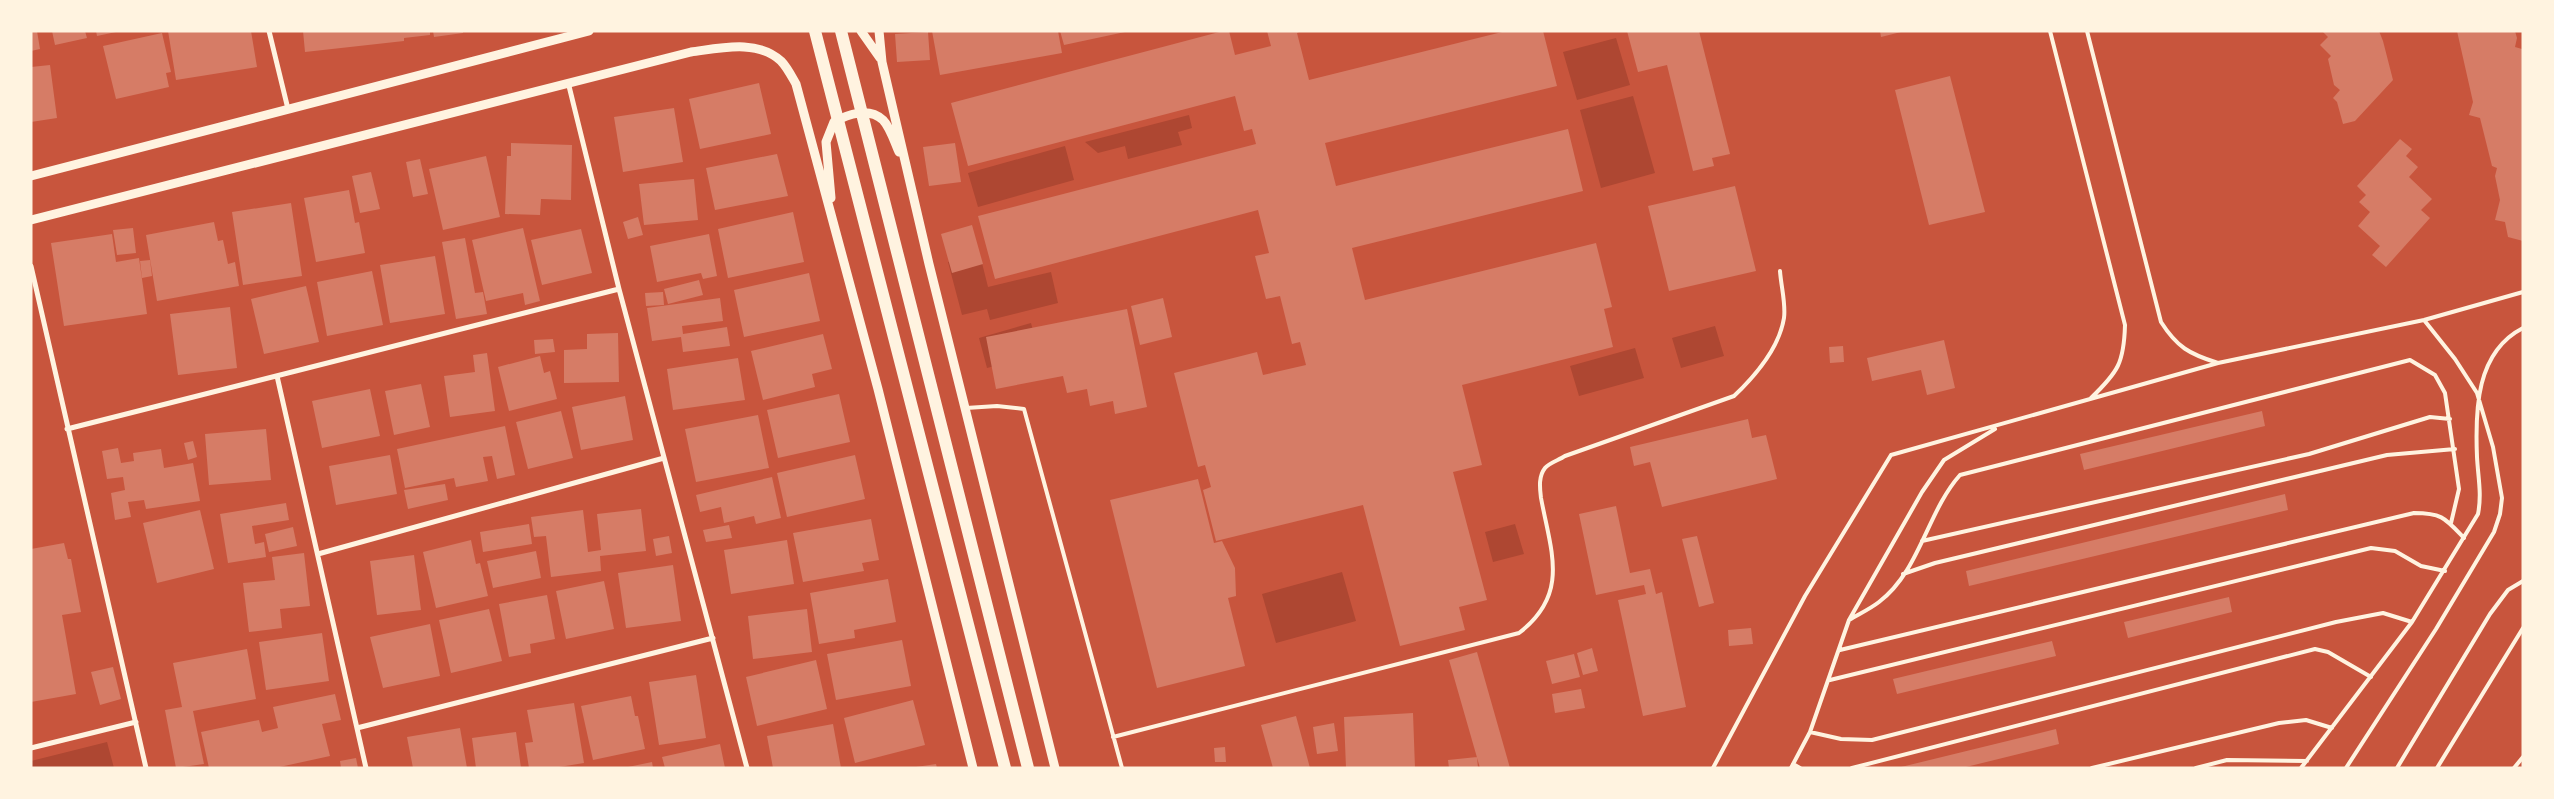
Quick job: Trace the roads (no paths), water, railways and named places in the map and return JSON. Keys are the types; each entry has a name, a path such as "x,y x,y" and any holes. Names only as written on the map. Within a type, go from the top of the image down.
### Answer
{"main road":[{"path":"815,31 1005,768"},
{"path":"841,31 1028,768"}],"street":[{"path":"269,31 288,109"},
{"path":"31,176 589,31"},
{"path":"861,31 871,42 882,62"},
{"path":"880,31 882,62 907,168 1055,768"},
{"path":"31,220 691,52 750,47 769,52 783,62 796,84 878,389 972,768"},
{"path":"568,82 619,289 747,768"},
{"path":"834,226 826,142 834,122 855,113 873,114 884,120 907,168"},
{"path":"31,266 146,768"},
{"path":"67,429 619,289"},
{"path":"277,376 366,768"},
{"path":"318,554 664,458"},
{"path":"357,728 712,638"},
{"path":"31,748 136,722"}],"lane":[{"path":"2050,31 2125,324 2124,351 2116,371 2090,399"},
{"path":"2087,31 2161,322 2173,341 2194,356 2218,363"},
{"path":"1113,737 1520,633 1544,609 1554,569 1539,484 1545,469 1565,456 1734,396 1753,378 1772,349 1784,318 1780,271"},
{"path":"1713,768 1805,596 1891,456 2218,363 2424,320 2523,292"},
{"path":"2346,768 2436,629 2494,532 2502,498 2493,448 2477,393 2455,359 2424,320"},
{"path":"2301,768 2412,622 2445,571 2478,514 2481,498 2477,457 2477,393 2495,350 2513,333 2523,328"},
{"path":"1849,620 1880,601 1904,574 1948,489 1960,475 2410,360 2435,375 2445,394 2450,419 2458,489 2450,523"},
{"path":"966,408 997,406 1024,409 1122,768"},
{"path":"1922,541 2309,454 2430,418 2450,419"},
{"path":"1800,768 1792,766 1810,732 1830,680 1849,620 1922,492 1944,460 1999,426"},
{"path":"1904,574 1935,563 2387,455 2454,449"},
{"path":"1840,650 2414,513 2436,513 2450,523 2464,538"},
{"path":"1830,680 2371,548 2395,551 2421,566 2445,571"},
{"path":"2397,768 2490,614 2508,590 2523,581"},
{"path":"1810,732 1841,739 1872,740 2336,622 2384,613 2412,622"},
{"path":"2438,768 2523,628"},
{"path":"1852,768 2315,649 2328,652 2371,677"},
{"path":"2092,768 2279,723 2306,720 2332,728"},
{"path":"2514,768 2523,757"},
{"path":"2196,768 2227,760 2307,761"}]}
